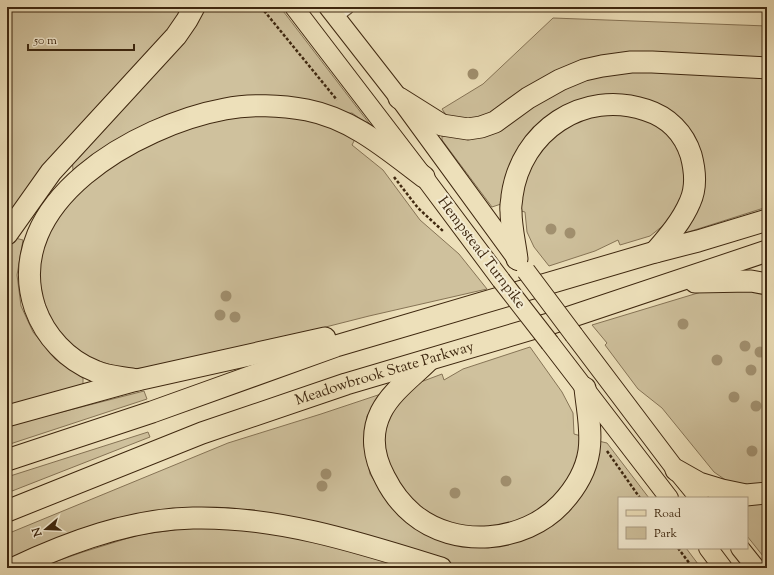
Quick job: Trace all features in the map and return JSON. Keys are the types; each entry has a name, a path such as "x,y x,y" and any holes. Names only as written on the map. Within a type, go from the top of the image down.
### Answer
{"highway":[{"path":"7,234 50,172 176,36 194,7"},
{"path":"399,98 442,125 468,129 481,127 495,122 528,98 560,80 584,70 602,66 631,62 652,62 767,68"},
{"path":"521,265 510,210 515,179 523,160 534,143 554,123 570,113 595,106 611,104 636,107 654,112 673,125 687,144 695,169 691,202 681,219 655,252"},
{"path":"137,380 96,372 76,362 61,349 39,320 29,282 29,268 33,245 46,217 70,187 104,159 137,138 190,117 226,109 271,105 308,110 341,120 365,134 424,177"},
{"path":"7,460 152,412 336,346 767,220"},
{"name":"Meadowbrook State Parkway","path":"7,511 202,433 346,384 552,323 767,251"},
{"path":"676,282 751,281 767,284"},
{"path":"7,416 137,380 478,305"},
{"path":"431,358 393,395 381,412 376,425 374,439 375,451 379,468 393,494 413,514 436,528 464,536 483,538 515,533 537,523 555,510 573,491 584,469 589,452 590,431 585,388"},
{"path":"676,470 700,483 722,490 746,495 767,493"},
{"path":"14,568 65,545 117,529 156,522 192,518 234,519 274,524 376,548 441,568"}],"main road":[{"name":"Hempstead Turnpike","path":"294,7 501,280 669,497"},
{"name":"Hempstead Turnpike","path":"336,10 521,265 676,470 698,497"},
{"path":"709,549 723,568"},
{"path":"741,549 756,568"}],"path":[{"path":"261,7 342,105"},
{"path":"391,174 418,208 446,234"},
{"path":"606,450 639,497"},
{"path":"679,549 693,568"}],"green space":[{"path":"7,7 182,7 174,22 7,218"},
{"path":"203,7 280,7 372,127 352,113 342,114 220,101 157,119 96,153 73,170 72,158"},
{"path":"553,18 767,26 767,62 623,56 488,118 463,123 446,115 442,109 483,84"},
{"path":"620,70 767,75 767,207 682,234 692,214 677,121 567,109 504,203 492,207 442,140 442,136 450,136 588,75"},
{"path":"612,110 645,117 670,133 685,162 686,193 674,217 650,236 620,245 618,240 595,251 549,266 534,247 527,232 525,212 517,210 519,183 555,130"},
{"path":"276,114 314,120 356,137 352,145 383,170 420,220 459,254 487,289 369,316 168,367 124,369 83,356 55,332 40,301 36,272 46,233 82,187 112,162 196,124 238,115"},
{"path":"15,238 23,240 17,275 21,306 33,332 55,359 83,378 83,385 7,408 7,249"},
{"path":"711,289 767,290 767,487 726,486 727,481 714,472 662,408 638,389 605,345 607,343 592,325"},
{"path":"530,347 562,392 573,413 574,434 581,436 577,465 559,498 516,527 451,528 421,513 384,464 381,432 391,403 418,383 442,374 444,380 463,369"},
{"path":"144,391 147,399 7,445 7,426"},
{"path":"384,393 367,416 364,445 370,474 390,506 418,530 453,544 488,548 516,542 545,528 594,440 607,443 648,497 618,497 618,549 687,549 701,568 460,568 358,536 244,513 62,537 7,560 7,534 228,443"},
{"path":"148,432 150,437 7,493 7,477"},
{"path":"748,501 767,502 767,561 748,537"},
{"path":"195,527 250,528 306,538 412,568 37,568 138,535"}]}
